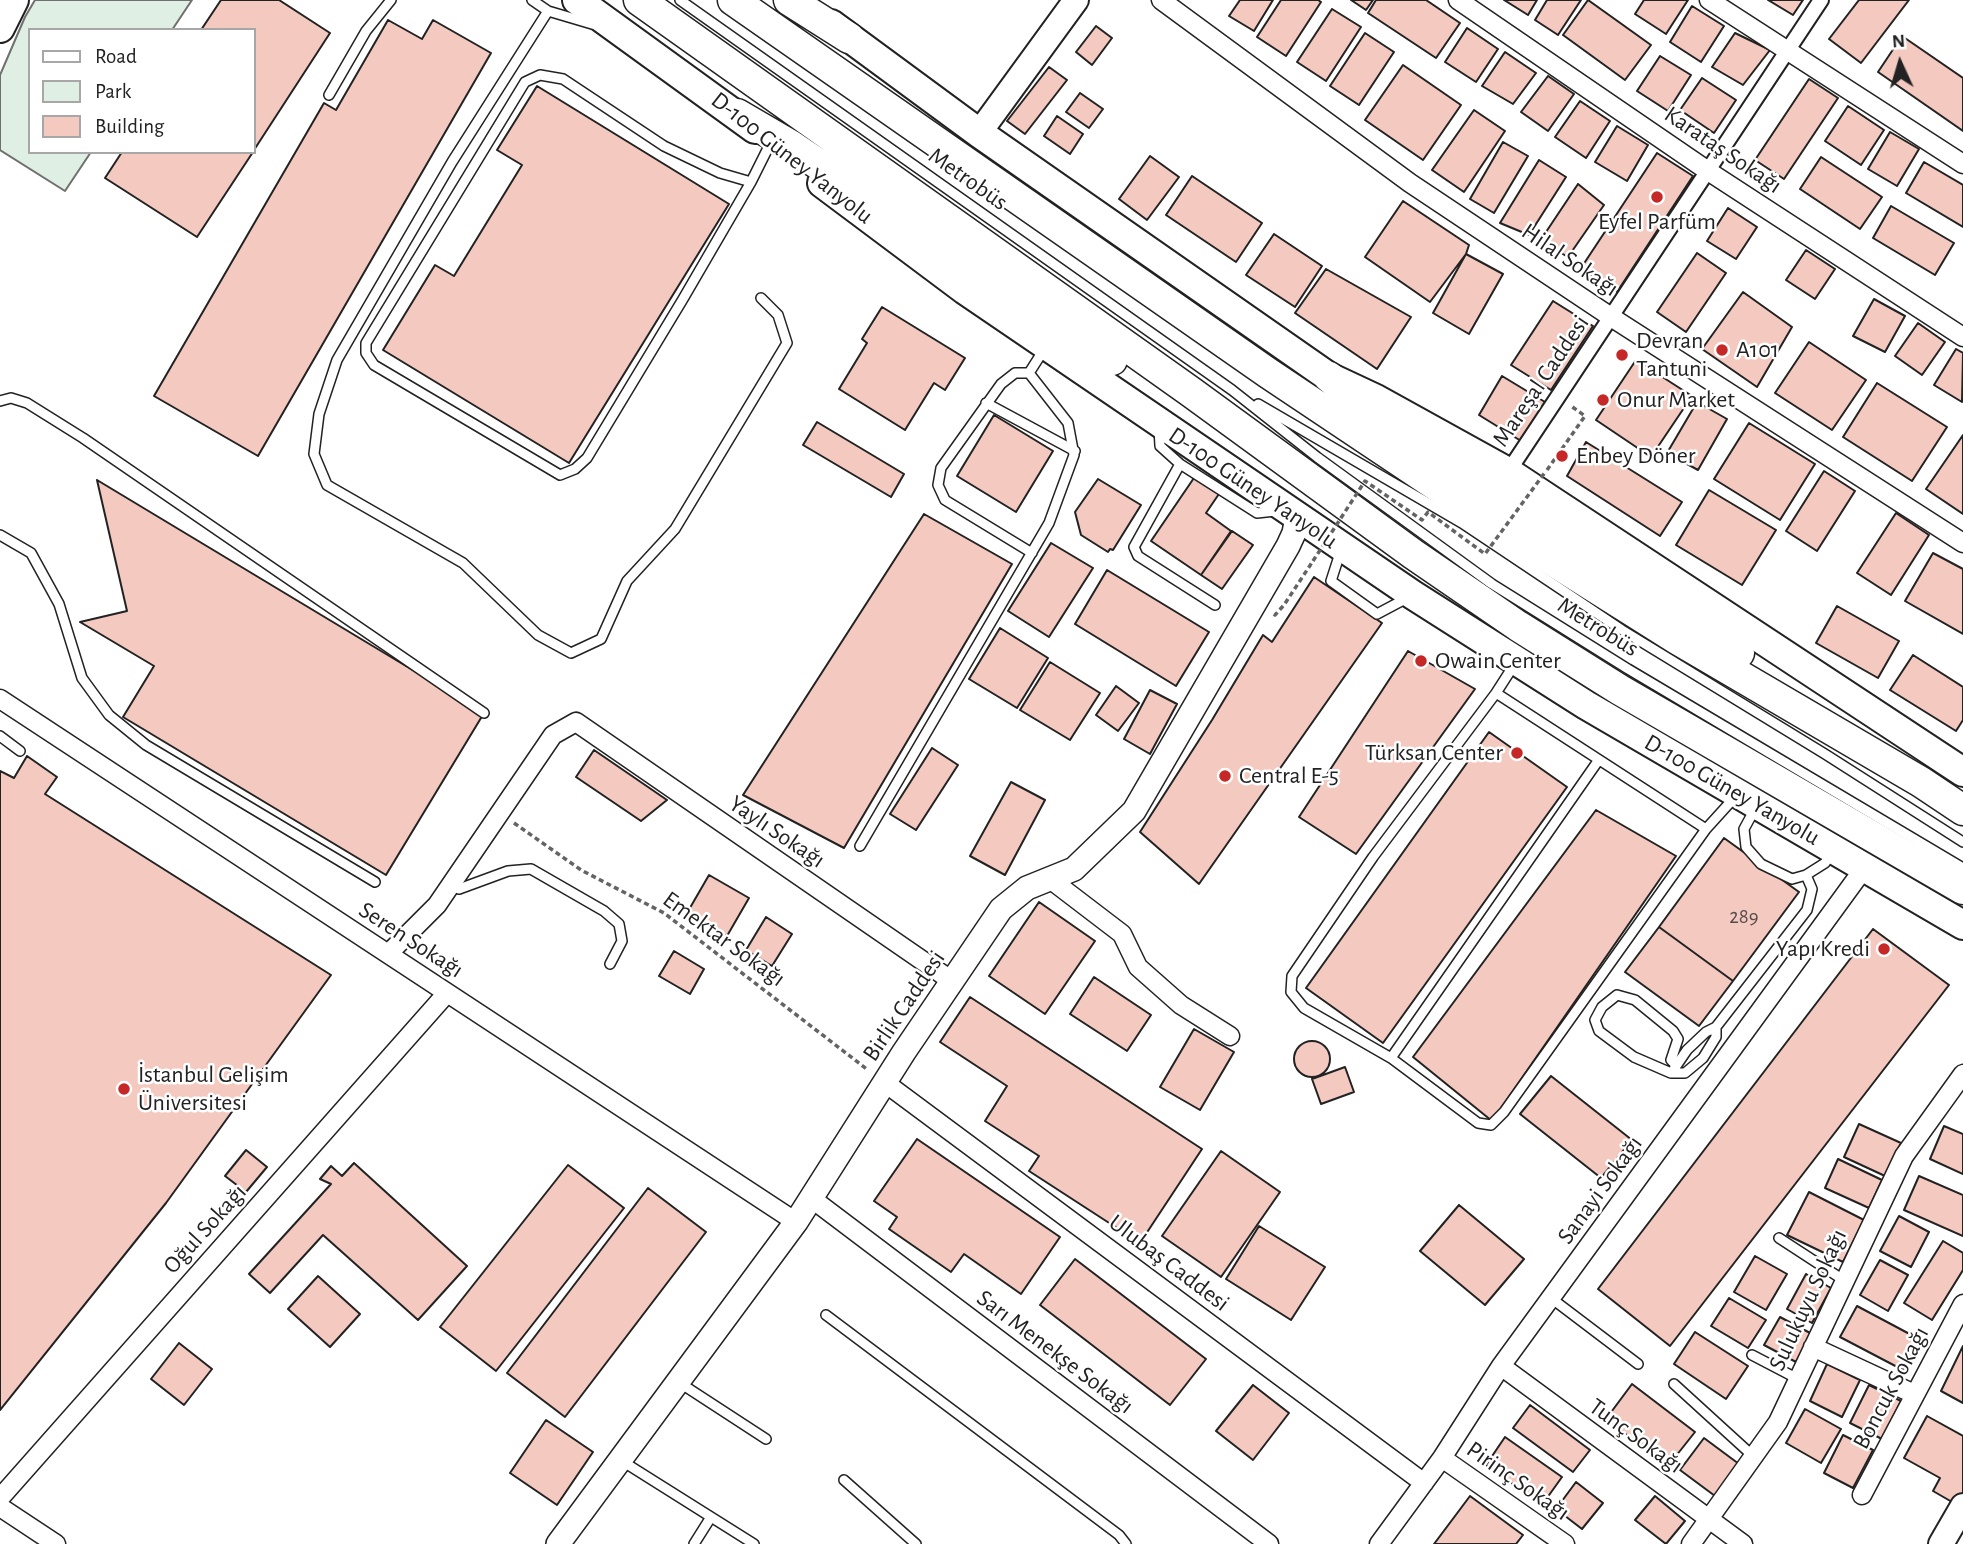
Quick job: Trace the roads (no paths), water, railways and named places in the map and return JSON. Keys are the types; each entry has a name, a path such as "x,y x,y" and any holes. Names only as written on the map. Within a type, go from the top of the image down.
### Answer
{"highway":[{"path":"639,0 1305,474 1413,554 1518,626 1632,697 1963,889"},
{"path":"733,0 1268,373 1485,518 1677,639 1921,782 1963,810"},
{"path":"789,0 849,38"},
{"path":"737,114 790,145 1010,294 1203,418 1305,474"},
{"path":"1329,377 1370,411 1642,592 1885,748 1921,782"}],"main road":[{"path":"0,28 14,0"},
{"name":"D-100 Güney Yanyolu","path":"577,0 737,114 965,290 1342,548 1517,661 1747,800 1963,925"},
{"path":"798,0 979,133 1329,377 1376,399 1508,472 1963,772"},
{"path":"979,133 1076,0"},
{"path":"1941,1544 1963,1506"}],"street":[{"name":"Hilal Sokağı","path":"1161,0 1410,183 1611,317 1963,543"},
{"name":"Karataş Sokağı","path":"1458,0 1708,171 1963,337"},
{"path":"1709,0 1963,164"},
{"name":"Mareşal Caddesi","path":"1508,472 1821,0"},
{"name":"Birlik Caddesi","path":"558,1544 796,1222 884,1082 1001,909 1027,888 1074,869 1134,811 1288,546 1294,533 1292,513"},
{"name":"Seren Sokağı","path":"0,699 796,1222"},
{"name":"Yaylı Sokağı","path":"450,887 553,734 576,722 952,981"},
{"name":"Sanayi Sokağı","path":"1379,1544 1442,1458 1501,1366 1865,867"},
{"path":"1050,879 1122,934 1138,967 1181,1005 1230,1036"},
{"path":"388,954 437,905 450,887"},
{"name":"Oğul Sokağı","path":"0,1497 447,993"},
{"name":"Sulukuyu Sokağı","path":"1690,1544 1778,1422 1904,1156 1963,1074"},
{"name":"Ulubaş Caddesi","path":"884,1082 1424,1483"},
{"name":"Sarı Menekşe Sokağı","path":"811,1198 1269,1544"},
{"name":"Boncuk Sokağı","path":"1862,1495 1963,1304"},
{"path":"1813,1347 1914,1394"},
{"name":"Tunç Sokağı","path":"1501,1366 1743,1544"},
{"name":"Pirinç Sokağı","path":"1442,1458 1565,1544"},
{"path":"0,1507 56,1544"}],"lane":[{"path":"329,95 366,31 391,0"},
{"path":"532,0 548,11 626,34"},
{"name":"Metrobüs","path":"680,0 1232,390 1317,457 1492,584 1628,669 1963,869"},
{"path":"548,11 452,162 337,360 318,414 314,454 327,485 463,563 538,635 571,653 601,639 627,581 675,529 787,343 778,315 761,298"},
{"path":"751,182 720,173 664,146 563,79 540,75 525,82 366,342 366,353 374,366 560,475 575,469 587,458 751,182 771,142"},
{"path":"1029,373 1048,345"},
{"path":"1029,373 1015,373 1001,384 942,468 938,485 945,500 1032,553"},
{"path":"860,846 1049,523 1075,451 1068,423 1029,373"},
{"name":"Metrobüs","path":"1232,390 1462,523 1622,630 1963,842"},
{"path":"0,401 11,398 27,403 83,438 484,713"},
{"path":"986,404 1075,451"},
{"path":"1158,423 1160,446 1180,464 1257,513 1292,513"},
{"path":"1180,464 1134,547 1138,556 1215,605"},
{"path":"0,535 31,554 59,604 82,678 109,715 146,745 375,882"},
{"path":"1517,661 1373,857 1292,976 1291,992 1304,1008 1391,1058 1478,1123 1491,1125 1504,1112 1681,867 1706,828 1747,800"},
{"path":"1496,693 1706,828"},
{"path":"0,736 20,751"},
{"path":"1391,1058 1598,761"},
{"path":"1747,800 1746,847 1761,864 1792,879 1806,876 1825,863 1834,849"},
{"path":"450,887 459,890 508,871 531,869 604,911 619,924 622,941 610,964"},
{"path":"1674,1069 1706,1032 1716,1027 1807,910 1812,889 1806,876"},
{"path":"1674,1069 1671,1060 1678,1039 1673,1031 1635,1000 1616,995 1602,1007 1595,1020 1599,1031 1634,1057 1685,1073 1703,1058 1716,1037 1716,1027"},
{"path":"1779,1238 1844,1281"},
{"path":"1551,1298 1638,1364"},
{"path":"826,1315 1119,1535 1126,1544"},
{"path":"1752,1355 1798,1379"},
{"path":"678,1382 766,1439"},
{"path":"1674,1384 1754,1456"},
{"path":"621,1460 754,1544"},
{"path":"844,1480 916,1544"},
{"path":"694,1544 711,1517"}],"place":[{"name":"Eyfel Parfüm","path":"1657,197"},
{"name":"A101","path":"1722,350"},
{"name":"Devran Tantuni","path":"1622,355"},
{"name":"Onur Market","path":"1603,400"},
{"name":"Enbey Döner","path":"1562,456"},
{"name":"Owain Center","path":"1421,661"},
{"name":"Türksan Center","path":"1517,753"},
{"name":"Central E-5","path":"1225,776"},
{"name":"Yapı Kredi","path":"1884,949"},
{"name":"İstanbul Gelişim Üniversitesi","path":"124,1089"}]}
